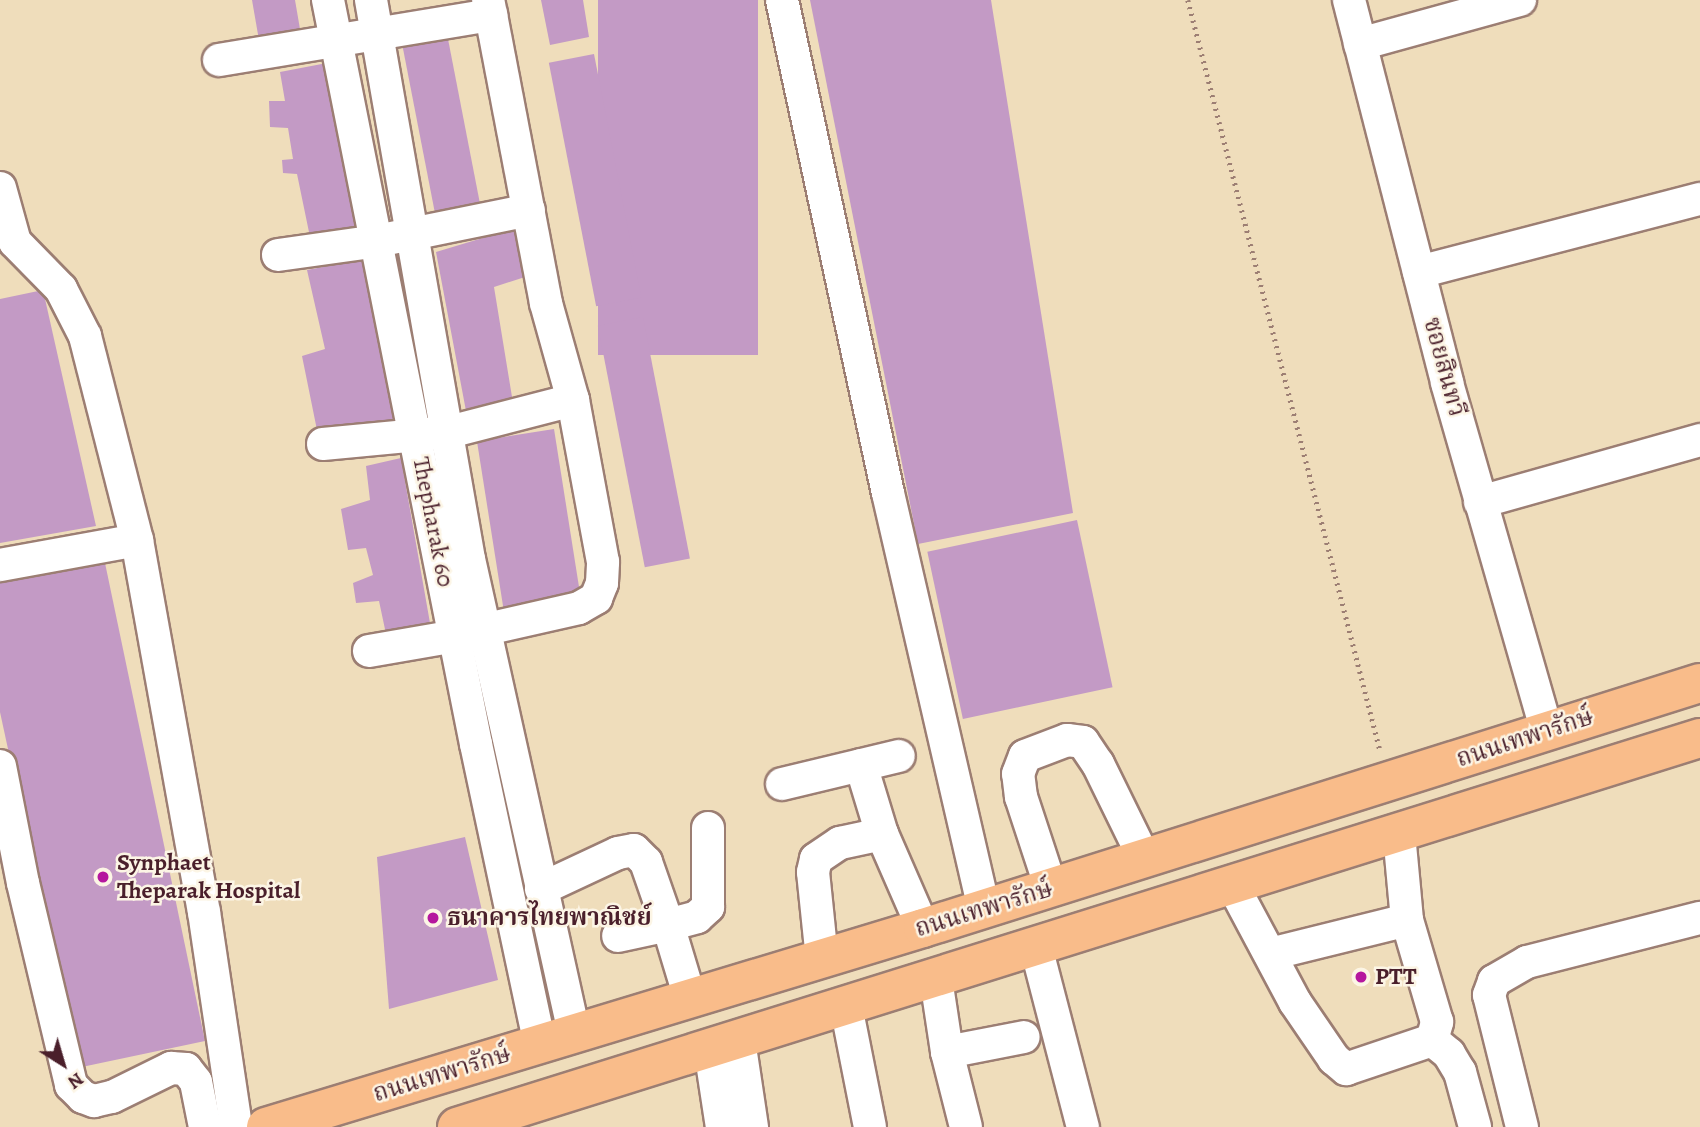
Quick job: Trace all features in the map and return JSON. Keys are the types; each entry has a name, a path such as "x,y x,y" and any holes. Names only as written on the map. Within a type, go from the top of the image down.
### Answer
{"main road":[{"name":"ถนนเทพารักษ์","path":"266,1127 923,928 1700,683"},
{"name":"ถนนเทพารักษ์","path":"457,1127 526,1117 724,1045 1700,738"}],"street":[{"name":"Thepharak 60","path":"328,0 417,437 471,632 509,738 541,889 557,1039"},
{"name":"Thepharak 60","path":"371,0 449,432 469,559 476,744 557,1039"},
{"path":"782,0 888,493 984,909"},
{"name":"ซอยสินทวี","path":"1349,0 1480,502 1547,731"},
{"path":"1360,44 1521,0"},
{"path":"219,60 377,36 489,8 547,303 573,400 603,562 602,583 596,598 579,608 369,651"},
{"path":"0,188 8,243 61,289 85,336 137,540 204,912 236,1127"},
{"path":"1419,272 1700,199"},
{"path":"278,255 377,241 529,210"},
{"path":"323,444 449,432 573,400"},
{"path":"1480,502 1700,440"},
{"path":"0,565 137,540"},
{"path":"476,744 509,738"},
{"path":"1051,888 1021,797 1018,774 1025,756 1067,740 1083,741 1098,764 1144,858"},
{"path":"782,784 899,756"},
{"path":"862,765 883,834 923,928"},
{"path":"0,766 23,883 71,1085 83,1097 94,1101 112,1097 171,1068 186,1069 196,1082 205,1127"},
{"path":"618,936 697,917 708,907 708,828"},
{"path":"1399,833 1407,920 1437,1022 1432,1040"},
{"path":"822,959 813,872 816,859 840,843 883,834"},
{"path":"541,889 618,853 634,850 646,862 690,998"},
{"path":"1233,884 1296,1002 1334,1059 1346,1069 1432,1040"},
{"path":"1522,1127 1489,995 1494,981 1527,962 1700,918"},
{"path":"1270,954 1407,920"},
{"path":"1036,947 1083,1127"},
{"path":"936,979 947,1052 965,1127"},
{"path":"846,1006 870,1127"},
{"path":"947,1052 1024,1037"},
{"path":"1432,1040 1449,1054 1460,1072 1475,1127"},
{"path":"722,1127 724,1045"},
{"path":"724,1045 752,1127"}],"path":[{"path":"1188,0 1388,782"}],"building":[{"path":"252,0 295,0 301,35 260,46"},
{"path":"541,0 583,0 589,37 550,45"},
{"path":"598,0 758,0 758,355 598,355"},
{"path":"810,0 991,0 1073,513 918,544"},
{"path":"448,39 480,205 435,214 403,48"},
{"path":"594,54 641,297 596,306 549,63"},
{"path":"327,63 357,231 310,237 297,174 283,173 282,160 293,159 288,128 270,127 269,101 285,101 280,72"},
{"path":"516,228 525,277 494,287 513,403 466,411 436,252"},
{"path":"365,259 395,425 318,435 302,356 325,349 307,270"},
{"path":"43,290 96,526 0,543 0,299"},
{"path":"643,317 690,558 645,567 598,326"},
{"path":"554,429 580,595 503,607 477,441"},
{"path":"401,458 430,623 386,634 379,601 356,603 353,583 373,575 366,548 348,550 341,509 370,500 366,466"},
{"path":"1077,520 1113,687 963,719 927,552"},
{"name":"Synphaet Theparak Hospital","path":"105,563 205,1041 77,1068 0,712 0,580"},
{"name":"ธนาคารไทยพาณิชย์","path":"465,837 498,980 389,1009 377,857"}],"place":[{"name":"Synphaet Theparak Hospital","path":"103,877"},
{"name":"ธนาคารไทยพาณิชย์","path":"433,918"},
{"name":"PTT","path":"1361,977"}]}
